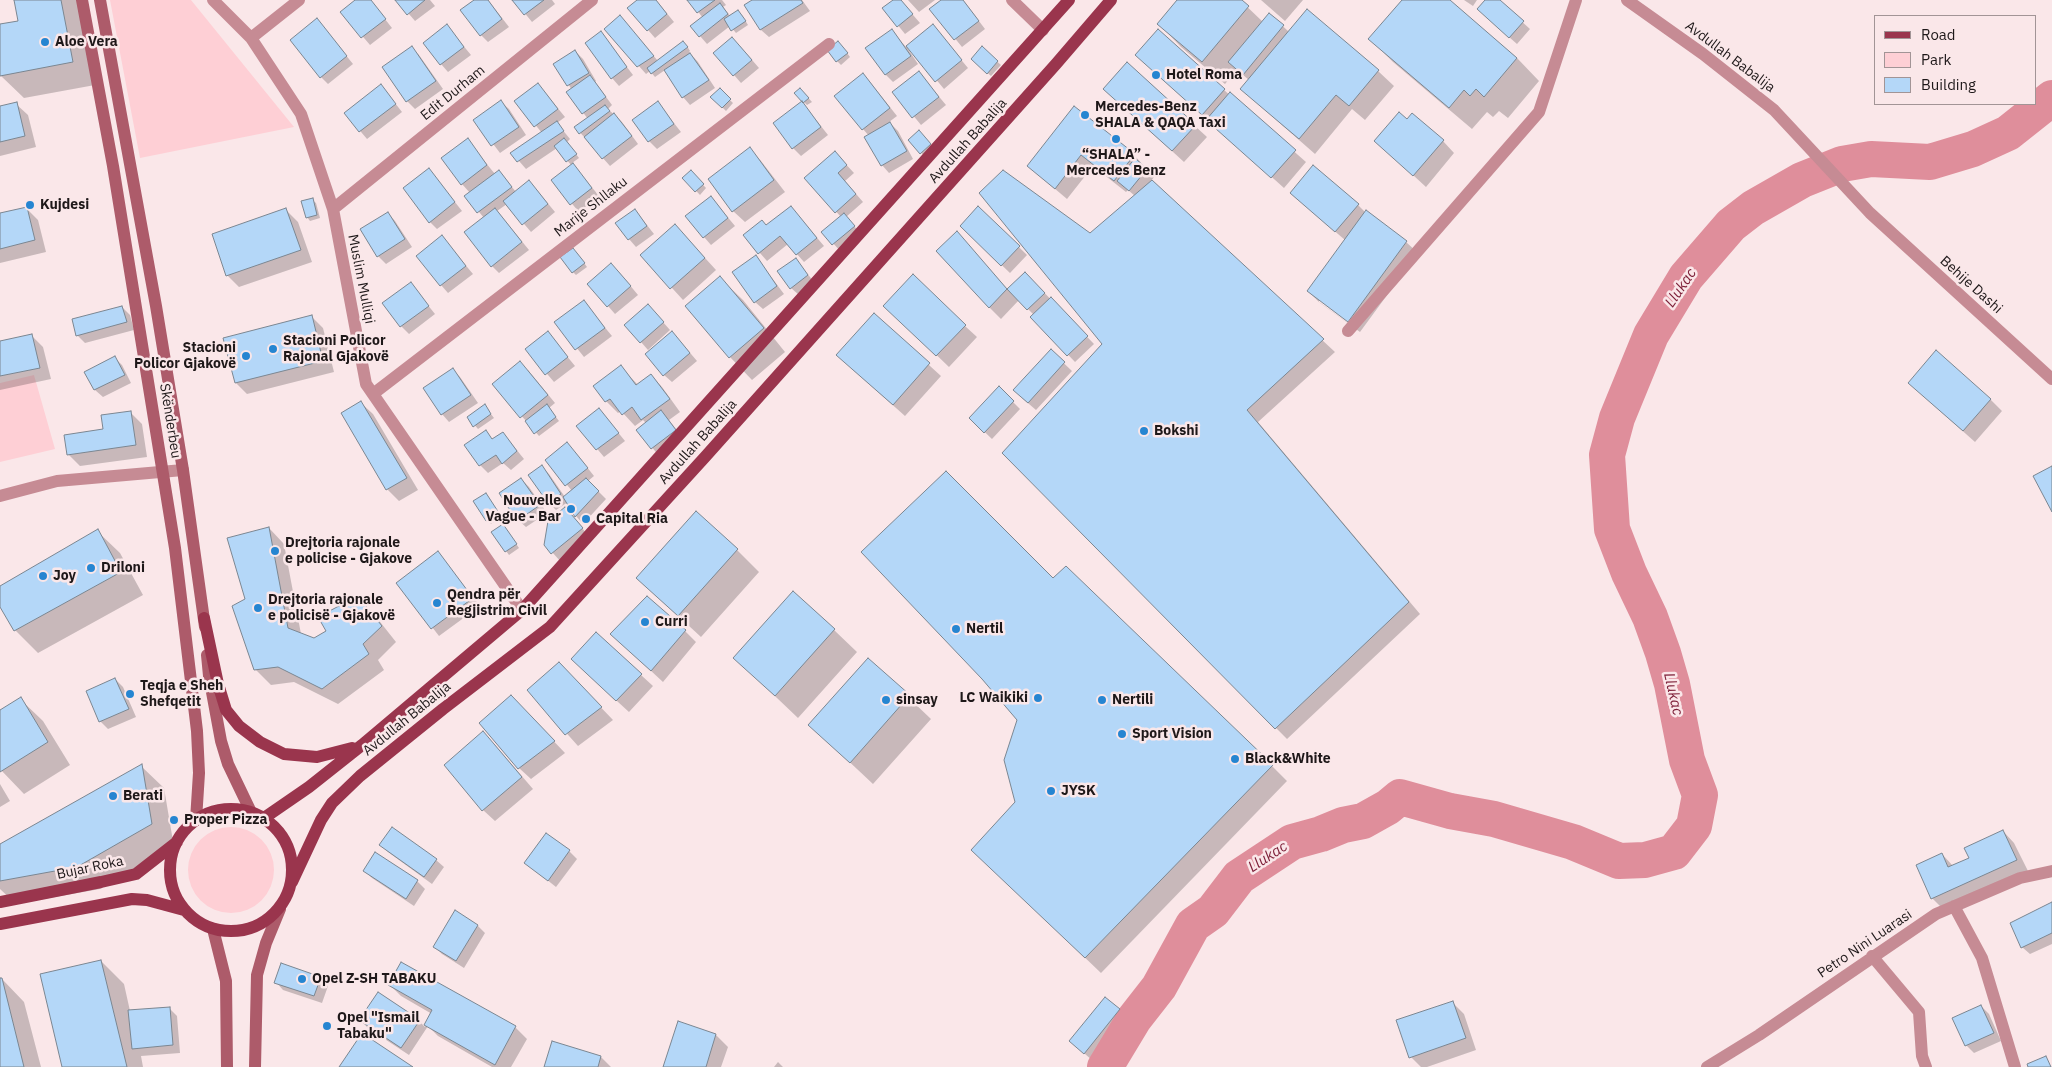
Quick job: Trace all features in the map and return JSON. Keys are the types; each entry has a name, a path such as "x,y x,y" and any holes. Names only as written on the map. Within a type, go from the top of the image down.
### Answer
{"main road":[{"name":"Skënderbeu","path":"82,0 112,156 175,548 197,731 200,773 196,820"},
{"name":"Skënderbeu","path":"100,0 135,185 183,470 204,618 209,676 221,741 228,764 251,812"},
{"name":"Avdullah Babalija","path":"264,818 309,787 362,745 522,610 1069,0"},
{"name":"Avdullah Babalija","path":"292,882 321,820 332,803 360,776 443,709 550,627 745,413 1111,0"},
{"path":"204,618 218,684 226,710 239,726 260,742 284,754 318,757 362,745"},
{"path":"223,809 237,809 251,812 264,818 275,827 284,839 290,852 293,867 292,882 288,896 269,919 256,927 242,931 227,932 202,924 184,910 178,900 170,877 170,865 177,842 188,826 209,813 223,809"},
{"name":"Bujar Roka","path":"0,902 136,874 177,842"},
{"path":"0,924 132,899 147,900 184,910"},
{"path":"255,1067 257,975 266,943 280,908"},
{"path":"213,929 226,981 227,1067"}],"street":[{"name":"Muslim Mulliqi","path":"214,0 251,38 302,114 332,210 366,384 522,610"},
{"path":"251,38 299,0"},
{"name":"Edit Durham","path":"332,210 592,0"},
{"path":"1012,0 1043,30"},
{"path":"1348,331 1539,112 1576,0"},
{"name":"Avdullah Babalija","path":"1627,0 1704,54 1774,110 1870,213"},
{"name":"Marije Shllaku","path":"372,394 829,44"},
{"name":"Behije Dashi","path":"1870,213 2052,379"},
{"path":"0,496 57,481 183,470"},
{"name":"Petro Nini Luarasi","path":"1707,1067 1759,1035 1936,914 2020,878 2052,872"},
{"path":"1954,906 1982,958 2015,1067"},
{"path":"1872,956 1919,1012 1922,1056 1926,1067"}],"green space":[{"path":"110,0 191,0 294,127 140,158"},
{"path":"34,375 55,449 0,462 0,383"},
{"path":"223,827 239,827 248,830 262,839 271,853 274,870 271,887 262,901 248,910 239,913 223,913 207,906 195,894 188,878 188,862 195,846 207,834"}],"building":[{"path":"14,0 61,0 73,62 0,76 0,24 18,21"},
{"path":"355,0 371,0 386,19 361,38 340,12"},
{"path":"395,0 425,0 407,15"},
{"path":"474,0 488,0 502,19 480,36 460,10"},
{"path":"512,0 544,0 524,15"},
{"path":"637,0 656,0 667,14 647,31 627,8"},
{"path":"687,0 715,0 697,13"},
{"path":"752,0 801,0 803,3 760,30 744,5"},
{"path":"893,0 901,0 913,14 897,27 882,8"},
{"path":"941,0 963,0 979,21 954,40 929,9"},
{"path":"1177,0 1242,0 1249,6 1202,62 1157,24"},
{"path":"1402,0 1450,0 1517,58 1484,97 1476,89 1470,96 1464,90 1449,108 1368,39"},
{"path":"1485,0 1500,0 1524,21 1509,38 1477,9"},
{"path":"720,3 728,14 699,37 690,26"},
{"path":"1307,9 1379,70 1349,106 1336,95 1299,139 1240,89"},
{"path":"738,10 746,21 731,31 724,19"},
{"path":"1269,13 1284,25 1243,75 1228,62"},
{"path":"620,15 654,56 637,67 604,29"},
{"path":"317,18 347,56 320,78 290,40"},
{"path":"447,24 464,47 440,65 423,43"},
{"path":"933,24 962,60 935,82 906,46"},
{"path":"892,29 911,56 885,75 865,48"},
{"path":"1158,29 1225,89 1202,115 1135,55"},
{"path":"601,31 627,67 611,79 585,43"},
{"path":"732,37 752,60 733,76 713,53"},
{"path":"683,41 688,47 651,74 647,68"},
{"path":"838,41 848,53 836,62 827,50"},
{"path":"412,46 436,81 406,102 382,67"},
{"path":"982,46 998,61 987,74 971,59"},
{"path":"575,50 589,73 567,86 553,64"},
{"path":"690,53 709,80 682,98 664,70"},
{"path":"1127,62 1196,125 1172,151 1103,89"},
{"path":"919,71 939,97 912,118 892,92"},
{"path":"863,73 890,108 862,130 834,96"},
{"path":"590,75 606,97 582,114 566,92"},
{"path":"538,83 558,109 534,127 514,101"},
{"path":"381,84 396,104 359,132 344,113"},
{"path":"720,88 731,99 722,108 710,97"},
{"path":"800,88 809,98 803,103 794,93"},
{"path":"1230,92 1296,150 1271,178 1206,120"},
{"path":"501,100 519,127 491,146 473,120"},
{"path":"658,101 674,124 648,142 632,120"},
{"path":"802,101 821,127 792,149 773,123"},
{"path":"17,102 25,136 0,142 0,106"},
{"path":"605,105 610,111 579,134 574,127"},
{"path":"1074,106 1135,154 1114,181 1081,155 1055,189 1027,166"},
{"path":"1399,112 1407,119 1412,113 1444,140 1413,176 1374,141"},
{"path":"614,113 632,136 602,159 584,137"},
{"path":"557,121 564,131 517,162 510,153"},
{"path":"890,122 907,151 881,166 864,137"},
{"path":"919,130 931,144 920,154 908,140"},
{"path":"468,138 487,165 461,185 441,158"},
{"path":"564,138 577,154 566,162 554,146"},
{"path":"750,147 774,180 732,212 708,179"},
{"path":"835,151 847,165 838,173 856,194 835,213 804,178"},
{"path":"1135,158 1147,169 1129,191 1117,181"},
{"path":"573,163 592,188 570,205 551,180"},
{"path":"1313,165 1359,204 1335,232 1290,193"},
{"path":"429,168 455,202 429,223 403,188"},
{"path":"499,170 512,187 477,213 464,196"},
{"path":"691,170 704,184 695,192 682,178"},
{"name":"Bokshi","path":"1003,170 1090,233 1152,180 1324,339 1247,410 1409,602 1275,729 1002,453 1102,344 979,193"},
{"path":"529,180 548,204 522,225 503,201"},
{"path":"711,196 728,218 703,238 685,216"},
{"path":"313,198 317,215 306,218 301,201"},
{"path":"791,206 817,238 796,255 780,236 758,254 743,235 762,220 766,225"},
{"path":"978,206 1020,246 1001,266 960,226"},
{"path":"27,207 35,240 0,249 0,213"},
{"path":"286,208 301,250 226,276 212,234"},
{"path":"495,208 522,242 491,267 464,232"},
{"path":"635,209 647,226 628,240 615,223"},
{"path":"1366,210 1407,241 1348,322 1307,291"},
{"path":"388,212 405,239 377,257 360,229"},
{"path":"844,213 855,226 832,245 821,232"},
{"path":"675,224 705,258 670,289 640,255"},
{"path":"957,231 1007,289 989,308 936,251"},
{"path":"442,235 466,266 440,286 416,256"},
{"path":"573,248 585,263 572,273 560,257"},
{"path":"756,255 777,286 754,303 732,272"},
{"path":"796,258 808,275 790,289 777,271"},
{"path":"611,263 631,286 607,307 587,284"},
{"path":"1025,272 1045,293 1027,310 1007,289"},
{"path":"913,274 966,325 936,356 883,306"},
{"path":"720,276 764,328 729,358 685,306"},
{"path":"411,282 429,306 400,327 382,303"},
{"path":"1051,297 1088,336 1067,356 1030,317"},
{"path":"584,300 605,328 575,350 554,322"},
{"path":"648,304 664,322 640,343 624,325"},
{"path":"122,306 127,322 76,336 72,319"},
{"path":"874,313 930,363 893,405 836,355"},
{"name":"Stacioni Policor Rajonal Gjakovë","path":"312,315 323,361 235,383 223,338"},
{"path":"548,331 568,357 545,375 525,349"},
{"path":"672,331 690,353 663,376 645,354"},
{"path":"32,334 40,368 0,376 0,341"},
{"path":"1051,349 1065,362 1028,403 1013,390"},
{"path":"1936,350 1991,399 1963,431 1908,383"},
{"path":"115,356 125,375 94,390 84,372"},
{"path":"520,361 548,395 520,418 492,384"},
{"path":"621,365 636,385 651,374 670,399 641,420 632,407 622,415 610,399 605,402 593,386"},
{"path":"453,368 471,395 441,415 423,388"},
{"path":"999,386 1014,401 984,433 969,418"},
{"path":"361,401 407,478 386,490 341,413"},
{"path":"485,404 491,414 473,427 467,417"},
{"path":"547,404 556,417 534,434 525,421"},
{"path":"599,408 619,433 596,450 576,426"},
{"path":"661,410 676,430 651,449 636,430"},
{"path":"131,411 136,445 67,455 64,435 103,429 101,415"},
{"path":"486,430 492,439 503,432 517,451 502,464 496,455 479,466 464,445"},
{"path":"567,442 588,468 565,486 545,460"},
{"path":"542,465 561,494 548,503 528,475"},
{"path":"2052,466 2052,512 2033,476"},
{"name":"Nertili","path":"946,471 1053,578 1066,566 1273,765 1085,958 971,850 1015,802 1004,760 1017,720 982,679 861,552"},
{"path":"521,478 540,505 517,521 499,493"},
{"path":"586,478 599,491 575,517 563,497"},
{"path":"486,493 499,513 486,521 473,501"},
{"path":"565,507 583,528 551,554 544,545 548,521"},
{"path":"696,511 738,549 678,616 636,578"},
{"path":"503,524 517,544 505,552 491,532"},
{"name":"Drejtoria rajonale e policisë - Gjakovë","path":"269,527 288,628 314,638 326,631 318,617 358,596 382,626 363,644 369,654 322,689 278,667 254,670 232,606 245,599 227,538"},
{"path":"98,529 121,572 14,631 0,607 0,586"},
{"path":"438,551 473,598 431,629 396,583"},
{"path":"793,591 835,629 775,696 733,658"},
{"path":"647,596 686,630 651,671 610,634"},
{"path":"596,632 642,674 616,701 571,659"},
{"path":"868,658 910,695 850,763 808,725"},
{"path":"559,662 602,707 565,735 527,690"},
{"path":"115,678 129,709 99,722 86,691"},
{"path":"511,695 555,741 518,769 479,723"},
{"path":"21,697 48,742 0,772 0,710"},
{"path":"483,731 522,777 482,811 444,765"},
{"path":"142,764 152,824 77,867 0,881 0,844"},
{"path":"392,827 437,859 424,877 379,845"},
{"path":"2003,830 2017,860 1931,899 1916,865 1942,853 1948,867 1969,858 1964,848"},
{"path":"546,833 570,850 548,881 524,863"},
{"path":"375,852 418,880 406,899 363,871"},
{"path":"2052,902 2052,933 2021,948 2010,923"},
{"path":"455,910 478,925 456,961 433,947"},
{"path":"101,960 127,1067 62,1067 40,974"},
{"path":"401,962 516,1026 495,1065 424,1025 432,1010 388,985"},
{"path":"281,963 321,977 314,996 274,983"},
{"path":"0,978 2,978 24,1067 0,1067"},
{"path":"378,992 420,1020 401,1048 359,1020"},
{"path":"1105,997 1120,1009 1084,1054 1069,1041"},
{"path":"1453,1001 1466,1038 1409,1058 1396,1020"},
{"path":"1981,1005 1994,1033 1965,1046 1952,1018"},
{"path":"170,1007 173,1045 132,1049 128,1010"},
{"path":"678,1021 716,1034 706,1067 663,1067"},
{"path":"362,1033 413,1067 339,1067"},
{"path":"552,1041 601,1056 598,1067 544,1067"},
{"path":"2046,1056 2051,1067 2028,1067 2027,1064"}],"waterway":[{"name":"Llukac","path":"1105,1067 1134,1019 1159,987 1193,925 1213,911 1239,877 1292,842 1321,834 1343,825 1363,821 1388,807 1400,797 1450,811 1494,819 1573,842 1619,861 1645,860 1674,852 1694,826 1700,795 1687,760 1672,684 1663,653 1650,617 1629,573 1612,529 1607,455 1617,418 1651,335 1686,277 1731,225 1753,208 1802,180 1842,164 1871,159 1930,162 1973,149 2008,133 2052,98"}],"place":[{"name":"Aloe Vera","path":"45,42"},
{"name":"Hotel Roma","path":"1156,75"},
{"name":"Mercedes-Benz SHALA & QAQA Taxi","path":"1085,115"},
{"name":"“SHALA” - Mercedes Benz","path":"1116,139"},
{"name":"Kujdesi","path":"30,205"},
{"name":"Stacioni Policor Rajonal Gjakovë","path":"273,349"},
{"name":"Stacioni Policor Gjakovë","path":"246,356"},
{"name":"Bokshi","path":"1144,431"},
{"name":"Nouvelle Vague - Bar","path":"571,509"},
{"name":"Capital Ria","path":"586,519"},
{"name":"Drejtoria rajonale e policise - Gjakove","path":"275,551"},
{"name":"Driloni","path":"91,568"},
{"name":"Joy","path":"43,576"},
{"name":"Qendra për Regjistrim Civil","path":"437,603"},
{"name":"Drejtoria rajonale e policisë - Gjakovë","path":"258,608"},
{"name":"Curri","path":"645,622"},
{"name":"Nertil","path":"956,629"},
{"name":"Teqja e Sheh Shefqetit","path":"130,694"},
{"name":"LC Waikiki","path":"1038,698"},
{"name":"sinsay","path":"886,700"},
{"name":"Nertili","path":"1102,700"},
{"name":"Sport Vision","path":"1122,734"},
{"name":"Black&White","path":"1235,759"},
{"name":"JYSK","path":"1051,791"},
{"name":"Berati","path":"113,796"},
{"name":"Proper Pizza","path":"174,820"},
{"name":"Opel Z-SH TABAKU","path":"302,979"},
{"name":"Opel \"Ismail Tabaku\"","path":"327,1026"}]}
